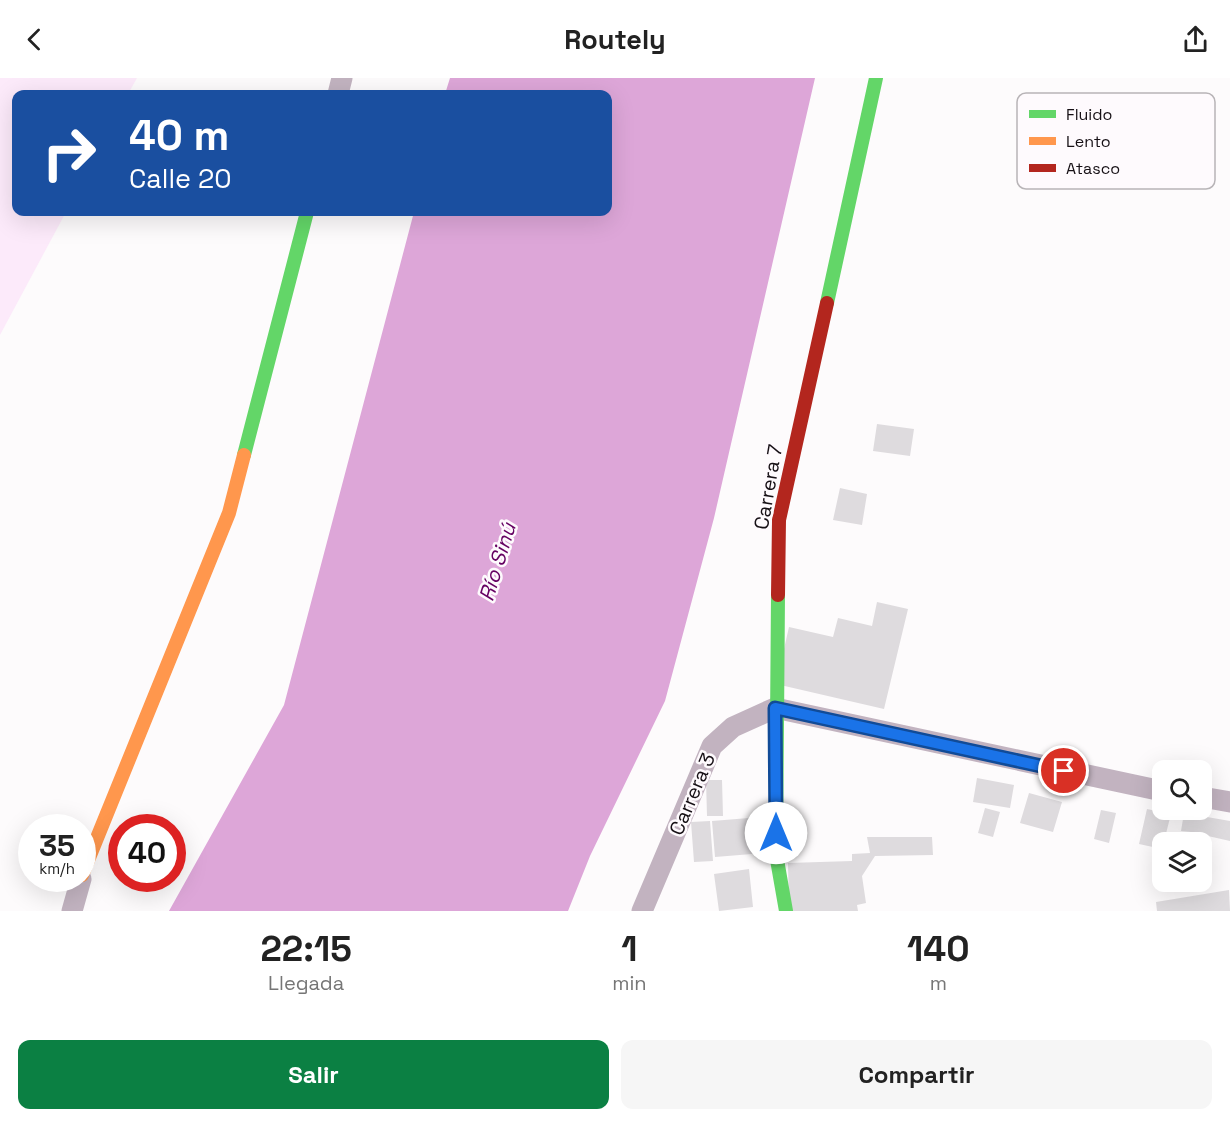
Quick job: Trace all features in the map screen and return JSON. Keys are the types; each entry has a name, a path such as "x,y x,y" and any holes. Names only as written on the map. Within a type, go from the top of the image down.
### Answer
{"street":[{"name":"Carrera 7","path":"786,911 776,854 775,708 779,520 876,78"},
{"path":"96,839 228,513 306,216"},
{"path":"775,708 1152,788"},
{"name":"Carrera 3","path":"642,911 712,746 733,727 775,708"},
{"path":"1212,799 1230,802"},
{"path":"72,911 77,892"}],"shaded area":[{"path":"0,78 137,78 130,90 12,90 12,216 64,216 0,335"}],"water":[{"name":"Río Sinú","path":"450,78 815,78 714,518 665,701 590,856 568,911 169,911 180,892 186,892 186,881 284,705 413,216 612,216 612,90 446,90"}],"building":[{"path":"877,424 914,429 910,456 873,451"},
{"path":"840,488 867,494 862,525 833,520"},
{"path":"877,602 908,609 884,709 776,684 789,627 833,637 838,618 872,626"},
{"path":"977,778 1014,785 1010,808 973,802"},
{"path":"706,780 722,780 723,816 707,816"},
{"path":"1029,793 1062,802 1053,832 1020,823"},
{"path":"985,808 1000,812 993,837 978,833"},
{"path":"1147,809 1152,810 1152,820 1169,820 1166,832 1152,832 1152,847 1139,844"},
{"path":"1101,810 1116,813 1109,843 1094,839"},
{"path":"749,818 752,854 715,857 712,821"},
{"path":"1212,818 1230,821 1230,841 1212,837 1212,832 1181,831 1183,820 1212,820"},
{"path":"710,821 713,861 694,862 691,822"},
{"path":"867,837 932,837 933,855 875,856 862,876 866,903 857,905 858,911 789,911 788,863 852,861 852,854 870,853"},
{"path":"749,869 753,907 719,911 714,874"},
{"path":"1229,890 1230,911 1157,911 1156,902"}],"traffic: fast":[{"path":"827,303 876,78"},
{"path":"244,455 306,216"},
{"path":"778,595 776,854 786,911"}],"traffic: slow":[{"path":"96,841 229,513 244,455"}],"traffic: jam":[{"path":"778,595 779,520 827,303"}],"route":[{"path":"776,833 775,708 1064,771"}]}
